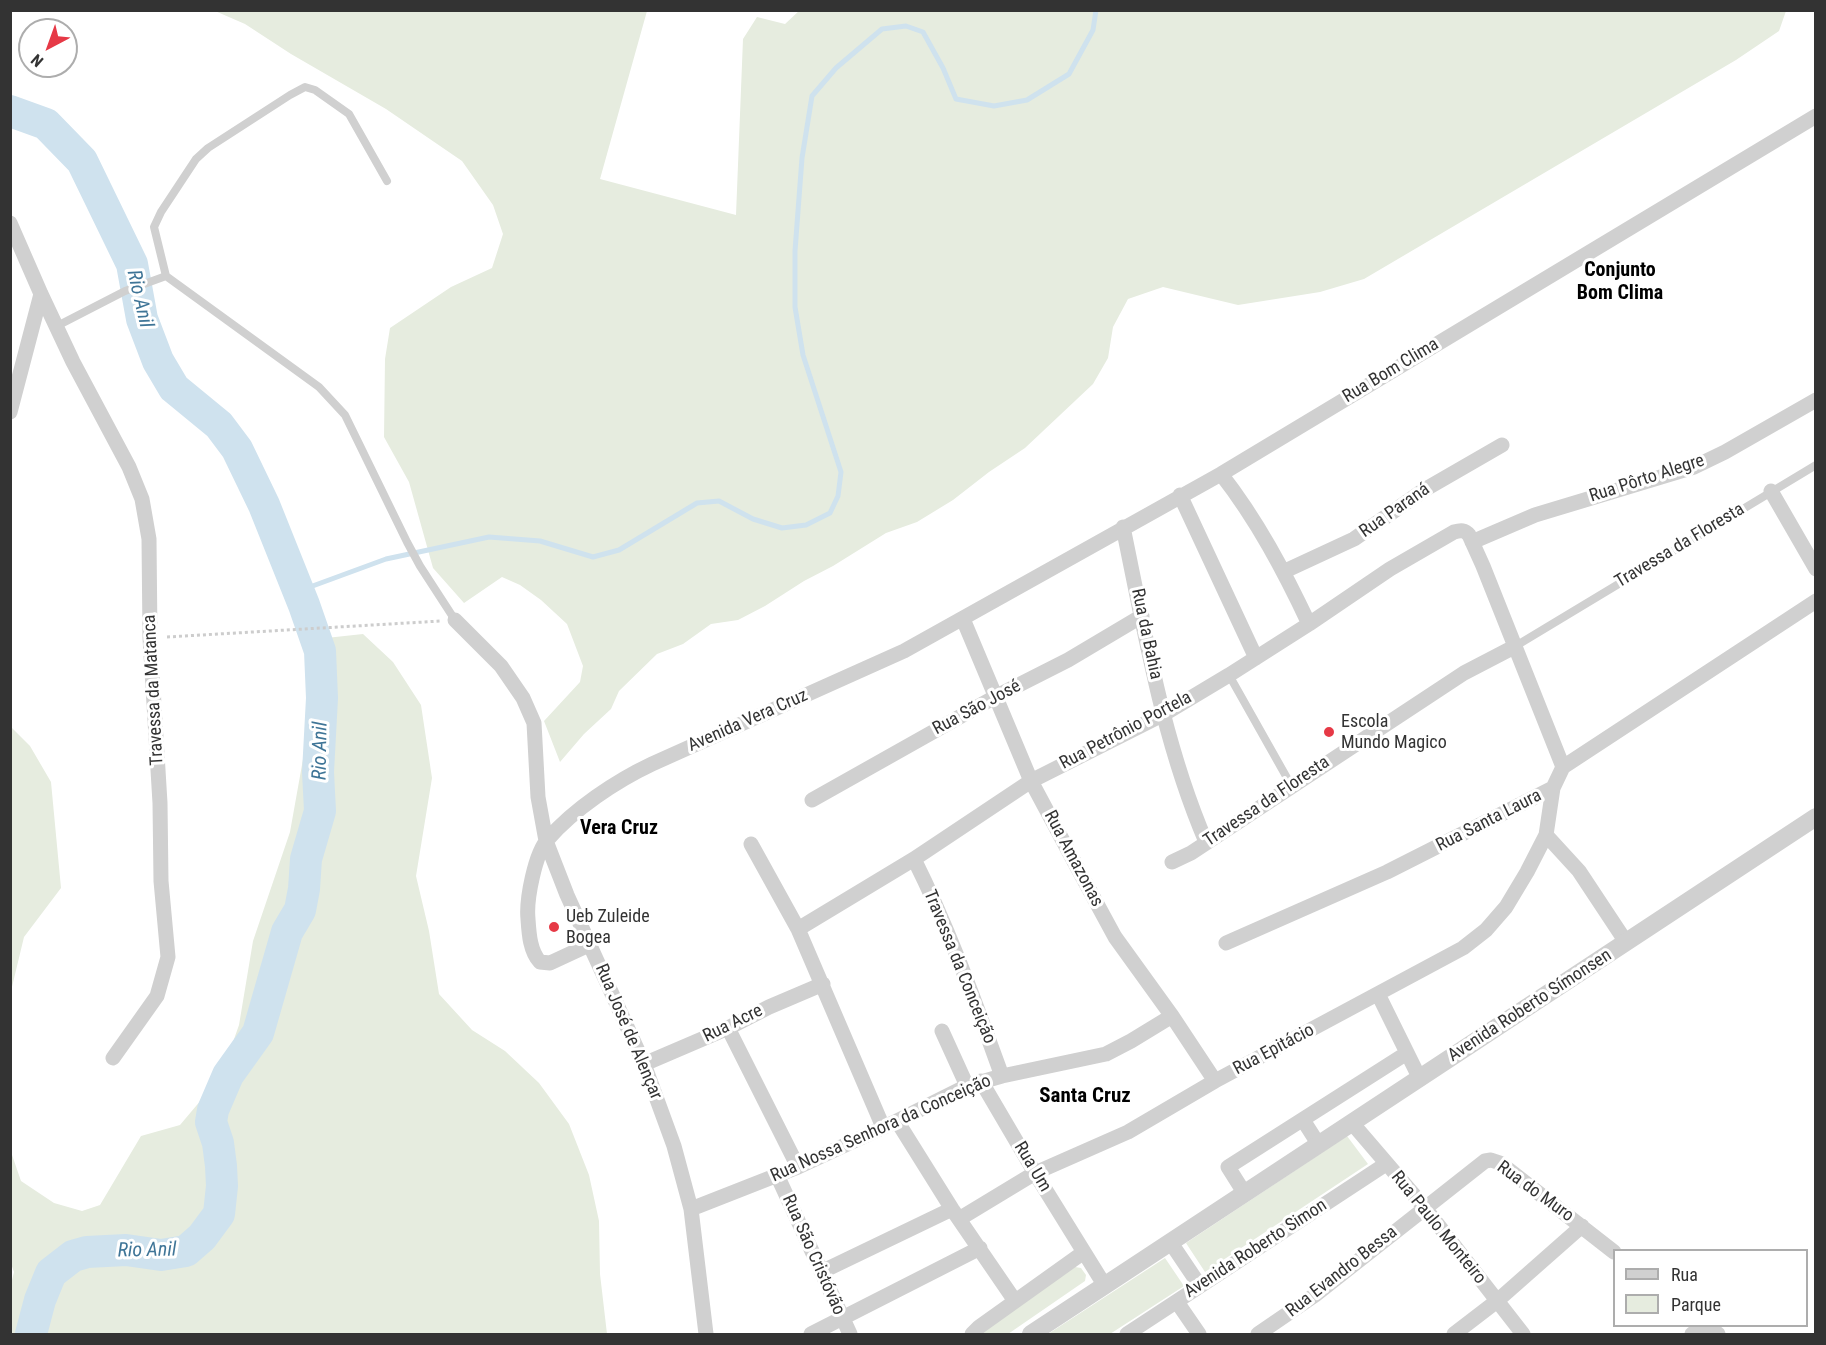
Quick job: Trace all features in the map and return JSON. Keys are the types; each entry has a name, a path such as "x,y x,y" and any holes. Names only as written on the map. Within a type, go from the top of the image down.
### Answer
{"street":[{"name":"Rua Bom Clima","path":"963,619 1123,527 1221,474 1815,116"},
{"name":"Travessa da Matanca","path":"10,223 73,362 129,467 142,500 149,539 150,638 160,803 161,881 168,957 157,996 113,1058"},
{"path":"10,412 41,294"},
{"name":"Rua Pôrto Alegre","path":"1472,542 1535,515 1694,467 1725,452 1815,400"},
{"name":"Rua Paraná","path":"1285,571 1354,539 1424,490 1502,445"},
{"path":"1221,474 1238,496 1285,571 1309,624"},
{"path":"1771,491 1815,569"},
{"path":"1180,495 1256,658"},
{"name":"Rua da Bahia","path":"1123,527 1164,714 1192,808 1206,842"},
{"name":"Rua Petrônio Portela","path":"798,929 914,859 1032,781 1164,714 1229,675 1390,569 1454,532 1466,531 1472,542"},
{"path":"1472,542 1563,767 1815,601"},
{"name":"Rua São José","path":"812,800 995,697 1068,660 1142,616"},
{"name":"Rua Amazonas","path":"963,619 1032,781 1115,937 1215,1081"},
{"name":"Avenida Vera Cruz","path":"546,840 603,791 627,776 904,651 963,619"},
{"name":"Rua José de Alençar","path":"455,620 501,666 523,698 534,723 538,797 546,840 567,895 644,1064 674,1146 691,1209 706,1335"},
{"name":"Travessa da Floresta","path":"1172,862 1191,853 1464,673 1514,646"},
{"name":"Rua Santa Laura","path":"1226,943 1388,872 1553,788 1563,767"},
{"name":"Rua Epitácio","path":"821,1272 956,1214 1035,1173 1128,1132 1215,1081 1462,948 1486,930 1506,907 1527,872 1546,835 1553,788"},
{"name":"Avenida Roberto Símonsen","path":"1031,1335 1815,817"},
{"path":"1546,835 1579,871 1626,942"},
{"path":"546,840 531,885 527,912 530,939 536,957 540,962 550,963 591,944"},
{"path":"751,844 798,929 890,1124 956,1214 1015,1301"},
{"name":"Travessa da Conceição","path":"914,859 939,909 1002,1076"},
{"name":"Rua Acre","path":"644,1064 823,984"},
{"path":"1378,994 1420,1079"},
{"name":"Rua Nossa Senhora da Conceição","path":"691,1209 798,1167 974,1084 1106,1053 1172,1016"},
{"name":"Rua São Cristóvão","path":"728,1028 798,1167"},
{"name":"Rua Um","path":"942,1031 1084,1252"},
{"path":"1245,1194 1228,1167 1407,1053"},
{"path":"1303,1120 1319,1145"},
{"name":"Rua Paulo Monteiro","path":"1352,1123 1425,1208 1523,1335"},
{"name":"Rua do Muro","path":"1425,1208 1485,1161 1491,1160 1500,1163 1613,1251"},
{"name":"Avenida Roberto Simon","path":"1127,1335 1386,1164"},
{"name":"Rua São Cristóvão","path":"777,1175 850,1335"},
{"name":"Rua Evandro Bessa","path":"1258,1335 1315,1294 1425,1208"},
{"path":"1454,1335 1497,1301 1582,1226"},
{"path":"1171,1243 1200,1286"},
{"path":"811,1335 980,1248"},
{"path":"972,1335 979,1326 1084,1252 1105,1286"},
{"path":"1177,1302 1199,1335"}],"lane":[{"path":"387,181 349,114 315,90 305,87 208,148 196,159 161,212 154,227 166,276 320,387 345,416 407,542 455,620"},
{"path":"57,326 125,291 166,276"},
{"name":"Travessa da Floresta","path":"1514,646 1815,465"},
{"path":"1229,675 1292,785"}],"path":[{"path":"150,638 455,620"}],"green space":[{"path":"800,10 1786,11 1779,31 1736,60 1364,279 1320,292 1238,305 1163,287 1128,299 1113,327 1108,358 1093,384 1025,448 953,500 917,522 886,533 738,620 711,624 683,644 657,654 619,691 611,709 584,734 560,762 544,721 580,682 583,666 567,624 541,600 520,585 502,577 464,603 433,568 409,482 384,437 385,359 390,328 451,287 492,268 503,234 493,205 462,161 386,109 291,54 245,24 215,11 647,11 600,179 736,215 743,39 757,17 785,24"},
{"path":"363,634 393,662 421,705 432,778 416,876 429,931 439,994 472,1030 505,1051 539,1083 569,1124 589,1175 599,1221 600,1274 607,1334 11,1334 10,1288 14,1272 10,1261 11,1152 21,1181 54,1203 82,1211 100,1205 141,1136 180,1125 207,1093 227,1059 239,1025 253,941 290,832 305,748 311,662 317,639"},
{"path":"11,727 30,746 51,782 61,888 24,937 11,991"},
{"path":"1347,1136 1368,1164 1205,1272 1186,1243"},
{"path":"1165,1258 1184,1286 1110,1334 1048,1334"},
{"path":"1075,1267 1081,1268 1086,1275 1085,1281 1008,1334 977,1334"}],"waterway":[{"path":"299,591 386,559 489,537 540,541 593,557 619,550 697,503 719,501 753,519 782,528 806,525 830,513 838,496 841,472 803,355 795,307 795,251 802,158 812,96 836,68 882,29 906,26 923,32 943,68 956,99 994,106 1027,100 1069,74 1093,30 1096,10"},
{"name":"Rio Anil","path":"10,111 46,124 82,161 132,264 142,319 158,361 174,388 219,425 237,449 264,505 320,651 322,698 318,772 320,811 306,859 300,910 287,932 258,1033 228,1075 213,1110 211,1122 218,1143 221,1166 222,1186 219,1214 202,1237 186,1251 161,1255 126,1250 87,1252 73,1256 51,1273 40,1300 31,1334"}],"place":[{"name":"Escola Mundo Magico","path":"1329,732"},
{"name":"Ueb Zuleide Bogea","path":"554,927"}],"district":[{"name":"Conjunto Bom Clima","path":"1620,282"},
{"name":"Vera Cruz","path":"619,829"},
{"name":"Santa Cruz","path":"1085,1097"}]}
